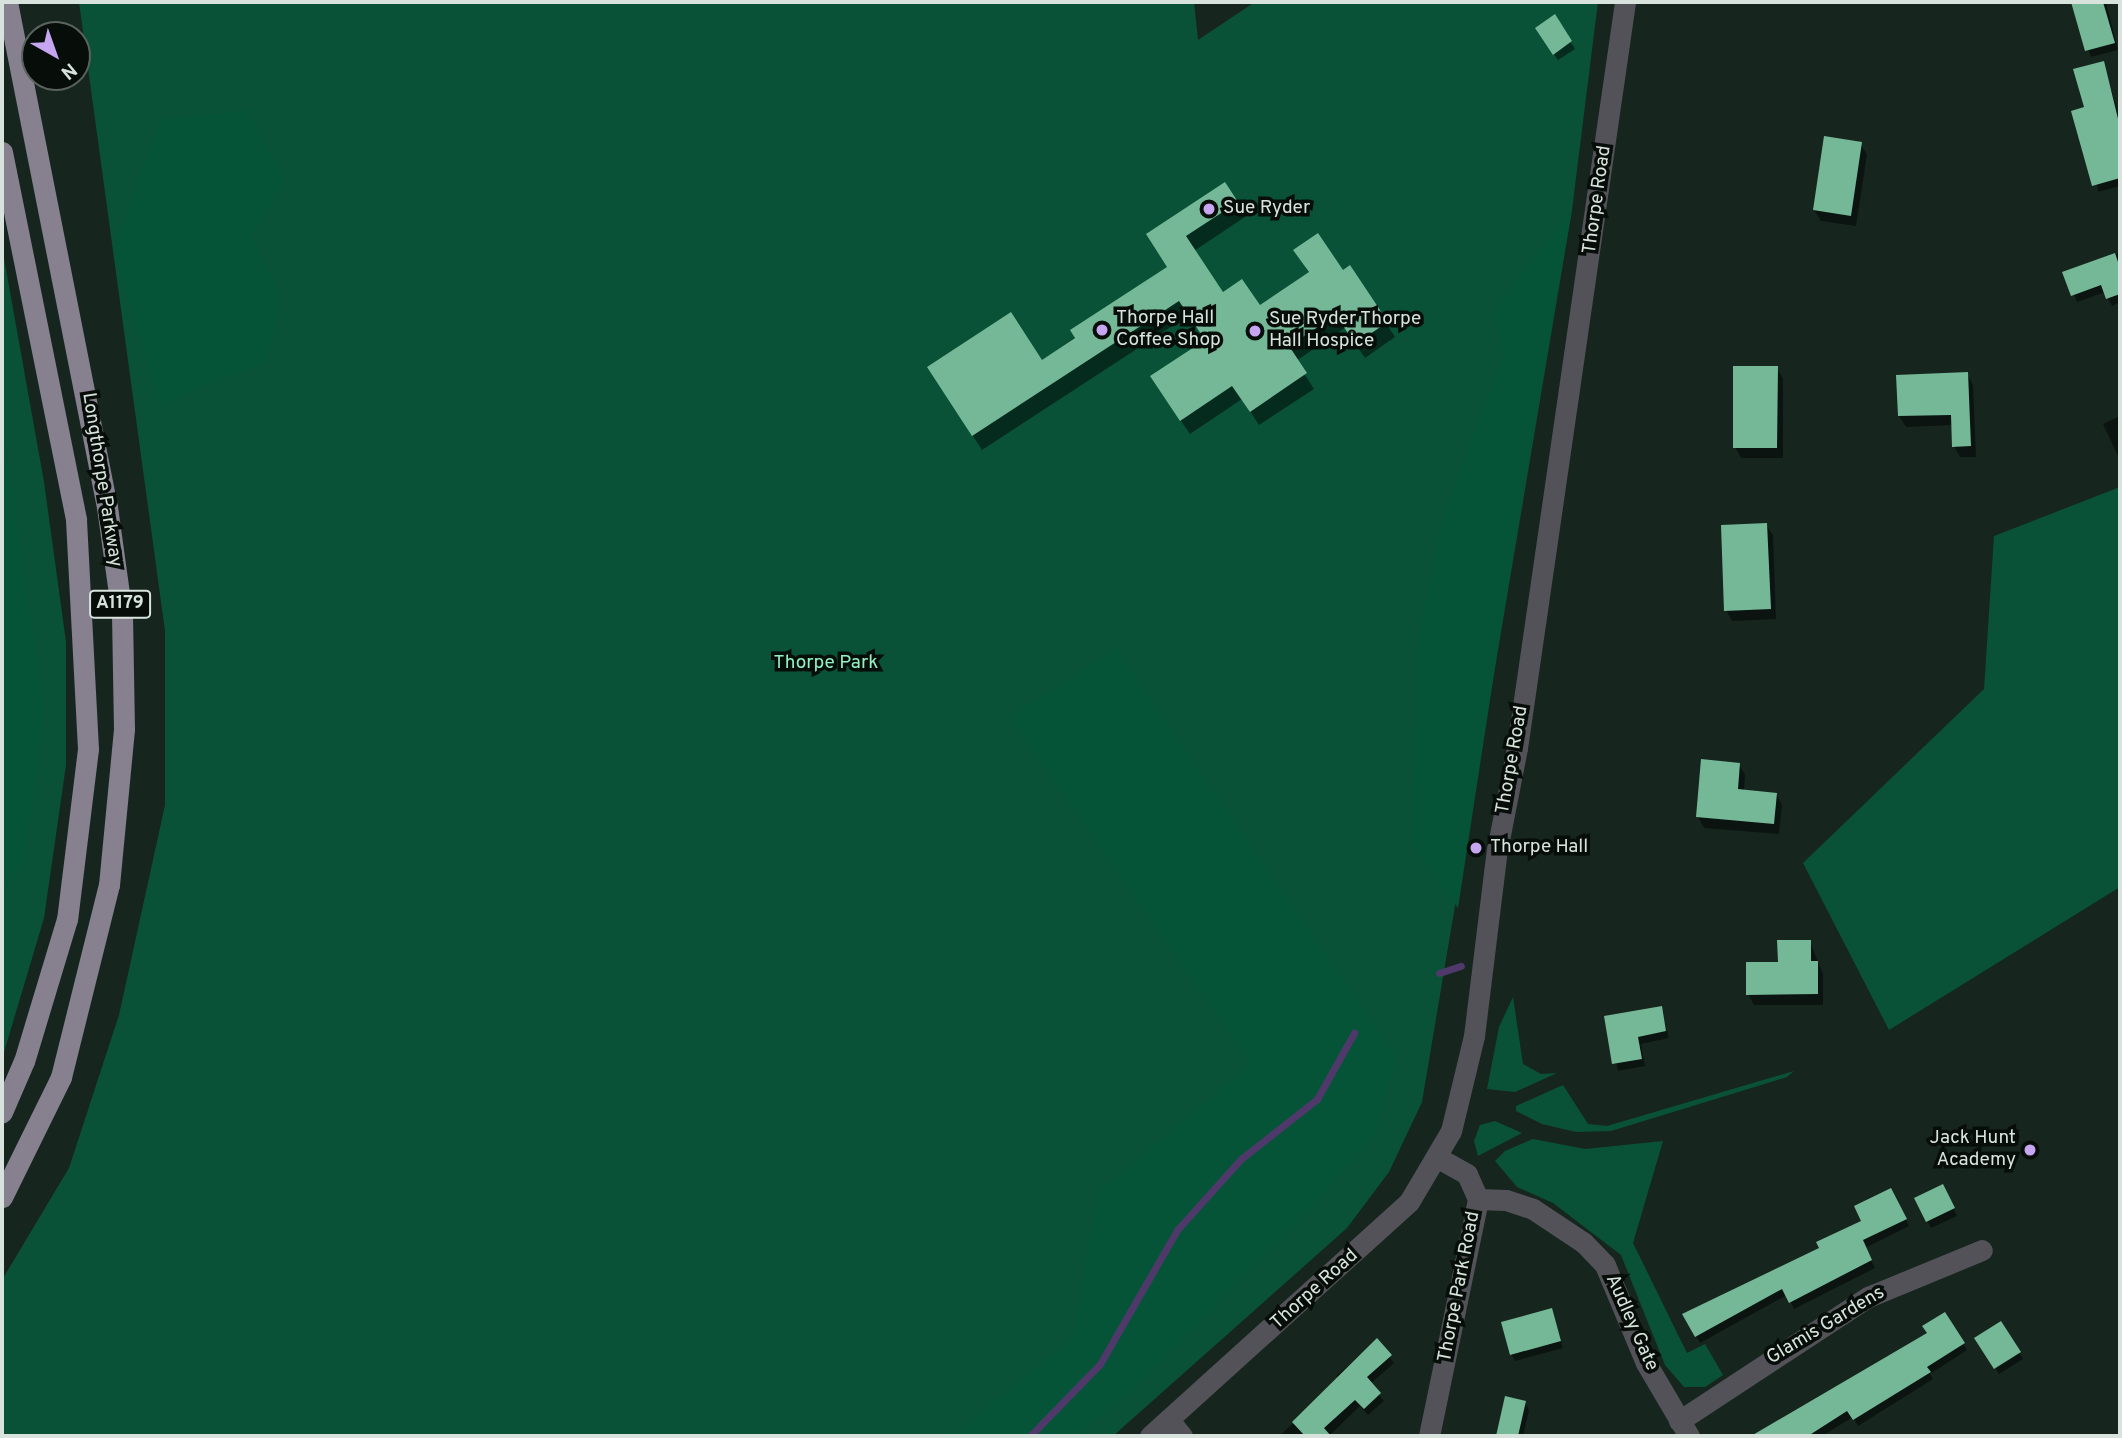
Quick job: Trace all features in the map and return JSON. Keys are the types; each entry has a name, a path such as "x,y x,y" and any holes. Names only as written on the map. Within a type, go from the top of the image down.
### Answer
{"main road":[{"name":"Longthorpe Parkway","path":"2,1197 61,1077 109,886 124,729 122,615 107,508 7,2"},
{"name":"Longthorpe Parkway","path":"2,152 76,520 88,749 66,919 24,1061 2,1112"}],"street":[{"name":"Thorpe Road","path":"1150,1436 1175,1428 1409,1202 1438,1158 1464,1089 1474,1036 1497,850 1519,734 1625,2"},
{"name":"Thorpe Park Road","path":"1429,1436 1478,1199 1467,1174 1438,1158"},
{"name":"Audley Gate","path":"1478,1199 1506,1200 1533,1209 1584,1243 1605,1265 1631,1332 1684,1429"},
{"name":"Glamis Gardens","path":"1684,1429 1868,1297 1982,1250"}],"green space":[{"name":"Thorpe Park","path":"79,2 1194,2 1198,40 1255,2 1598,2 1572,210 1422,1102 1389,1172 1347,1228 1113,1436 2,1436 2,1280 69,1168 119,1015 165,805 165,631 91,90 91,21 82,21"},
{"path":"247,110 286,179 252,236 281,293 268,362 198,388 161,408 114,248 160,120"},
{"path":"1572,210 1523,485 1458,908 1411,842 1419,635 1445,509 1504,356 1494,310"},
{"path":"2,247 44,482 66,642 66,765 44,918 2,1059"},
{"path":"2,428 45,709 24,865 2,891"},
{"path":"2120,487 2120,887 1889,1030 1803,863 1984,689 1994,536"},
{"path":"1116,648 1397,1057 1374,1135 1324,1193 1137,1386 1077,1436 952,1436 1073,1338 1098,1192 1251,1064 1010,717"},
{"path":"1513,997 1523,1064 1541,1074 1557,1073 1515,1092 1487,1089 1499,1027"},
{"path":"1794,1071 1787,1077 1611,1131 1576,1132 1542,1124 1516,1111 1516,1106 1563,1085 1588,1124 1607,1126"},
{"path":"1495,1121 1522,1133 1478,1156 1474,1141 1480,1125"},
{"path":"1533,1139 1585,1149 1663,1141 1633,1243 1687,1353 1705,1344 1723,1375 1705,1387 1684,1387 1665,1365 1621,1255 1553,1203 1517,1187 1495,1161 1505,1151"}],"building":[{"path":"2071,2 2103,2 2115,43 2085,51"},
{"path":"1555,14 1572,41 1553,55 1535,28"},
{"path":"2104,61 2120,127 2120,178 2092,186 2071,111 2084,107 2073,69"},
{"path":"1824,136 1862,142 1851,216 1813,210"},
{"path":"1225,182 1238,202 1186,236 1223,292 1242,279 1260,305 1309,272 1293,250 1318,233 1343,270 1350,265 1388,322 1355,344 1336,315 1289,346 1307,373 1250,412 1232,386 1180,421 1150,376 1205,340 1179,301 972,436 927,367 1011,312 1042,360 1075,338 1070,330 1167,267 1146,234"},
{"path":"2115,253 2120,268 2120,294 2106,299 2101,285 2071,296 2062,272"},
{"path":"1733,366 1778,366 1777,448 1733,448"},
{"path":"1968,372 1971,446 1952,447 1951,415 1898,416 1896,375"},
{"path":"1767,523 1771,609 1724,611 1721,525"},
{"path":"1701,759 1740,763 1738,789 1777,793 1774,824 1696,817"},
{"path":"1777,940 1811,940 1811,961 1818,961 1818,994 1746,995 1746,962 1778,962"},
{"path":"1662,1006 1666,1031 1638,1037 1642,1059 1612,1064 1604,1016"},
{"path":"1943,1184 1955,1208 1926,1222 1914,1198"},
{"path":"1891,1188 1907,1219 1863,1240 1872,1260 1789,1303 1782,1289 1695,1337 1682,1314 1819,1248 1816,1242 1861,1221 1854,1206"},
{"path":"1552,1308 1561,1341 1510,1355 1501,1322"},
{"path":"1945,1312 1965,1343 1927,1367 1931,1372 1853,1420 1847,1411 1808,1436 1751,1436 1927,1333 1922,1326"},
{"path":"2001,1321 2021,1352 1994,1369 1974,1338"},
{"path":"1377,1338 1392,1355 1367,1377 1381,1393 1364,1409 1355,1400 1324,1428 1331,1436 1305,1436 1292,1422"},
{"path":"1505,1396 1526,1401 1518,1436 1496,1436"}],"waterway":[{"path":"1439,973 1461,966"},
{"path":"1030,1436 1100,1364 1177,1230 1241,1159 1317,1099 1354,1033"}],"place":[{"name":"Sue Ryder","path":"1209,209"},
{"name":"Thorpe Hall Coffee Shop","path":"1102,330"},
{"name":"Sue Ryder Thorpe Hall Hospice","path":"1255,331"},
{"name":"Thorpe Hall","path":"1476,848"},
{"name":"Jack Hunt Academy","path":"2030,1150"}]}
